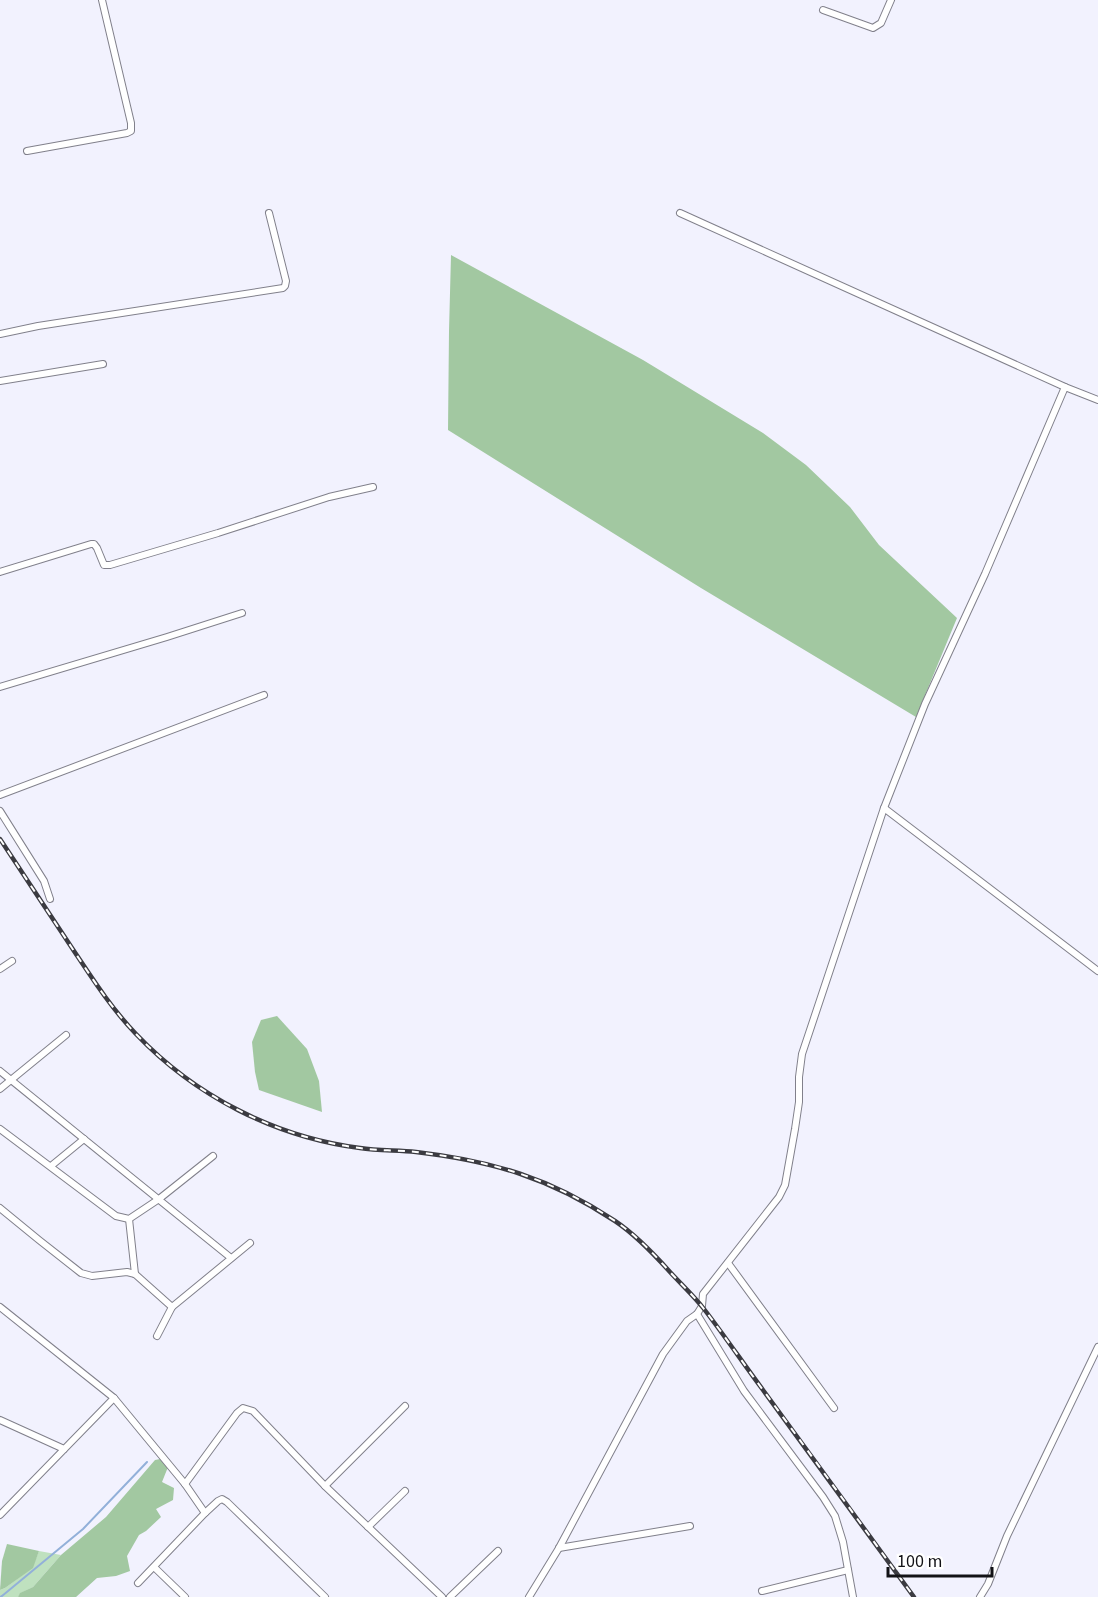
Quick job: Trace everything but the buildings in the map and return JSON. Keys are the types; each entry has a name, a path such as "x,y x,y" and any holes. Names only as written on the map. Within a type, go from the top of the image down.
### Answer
{"street":[{"path":"27,151 131,131 102,0"},
{"path":"823,10 873,28 881,23 891,0"},
{"path":"0,334 283,288 286,281 269,213"},
{"path":"680,213 1098,400"},
{"path":"0,381 103,364"},
{"path":"529,1597 559,1548 663,1354 687,1321 697,1314 702,1306 703,1294 779,1197 785,1185 798,1111 802,1054 884,808 926,704 985,574 1065,387"},
{"path":"0,572 91,544 98,548 104,565 110,565 329,497 373,487"},
{"path":"0,687 242,613"},
{"path":"0,795 264,695"},
{"path":"884,808 1098,971"},
{"path":"0,811 44,881 50,899"},
{"path":"0,969 12,961"},
{"path":"0,1089 66,1035"},
{"path":"0,1071 231,1258"},
{"path":"0,1129 116,1216 129,1219 159,1199 213,1156"},
{"path":"51,1166 84,1139"},
{"path":"0,1208 81,1273 92,1276 127,1272 135,1274 172,1307"},
{"path":"129,1219 135,1274"},
{"path":"157,1336 172,1307 250,1243"},
{"path":"728,1263 834,1408"},
{"path":"0,1307 114,1398 185,1484 205,1513"},
{"path":"697,1314 744,1391 835,1516 843,1542 853,1597"},
{"path":"980,1597 1098,1347"},
{"path":"0,1515 114,1398"},
{"path":"325,1486 405,1406"},
{"path":"185,1484 237,1413 243,1408 253,1411 325,1486 442,1597"},
{"path":"0,1420 64,1449"},
{"path":"368,1527 405,1491"},
{"path":"138,1583 205,1513 219,1500 225,1500 325,1597"},
{"path":"559,1548 690,1526"},
{"path":"450,1597 498,1551"},
{"path":"154,1567 185,1597"},
{"path":"762,1591 848,1570"}],"green space":[{"path":"451,255 643,360 763,433 806,465 850,507 879,545 957,618 916,717 701,588 448,430"},
{"path":"277,1016 307,1049 319,1081 322,1112 259,1090 252,1042 261,1020"},
{"path":"160,1459 168,1467 162,1482 174,1488 173,1500 156,1509 161,1517 139,1535 127,1556 130,1571 116,1576 97,1578 76,1597 18,1597 20,1593 33,1587 61,1555 106,1517 155,1460"},
{"path":"7,1544 39,1551 33,1568 0,1590 2,1561"},
{"path":"39,1551 61,1555 33,1587 18,1597 0,1597 0,1590 32,1568"}],"waterway":[{"path":"0,1597 83,1529 147,1462"}],"railway":[{"path":"0,839 118,1014 159,1056 210,1094 267,1123 328,1142 367,1149 409,1151 496,1166 567,1193 630,1232 651,1251 704,1309 914,1597"}]}
